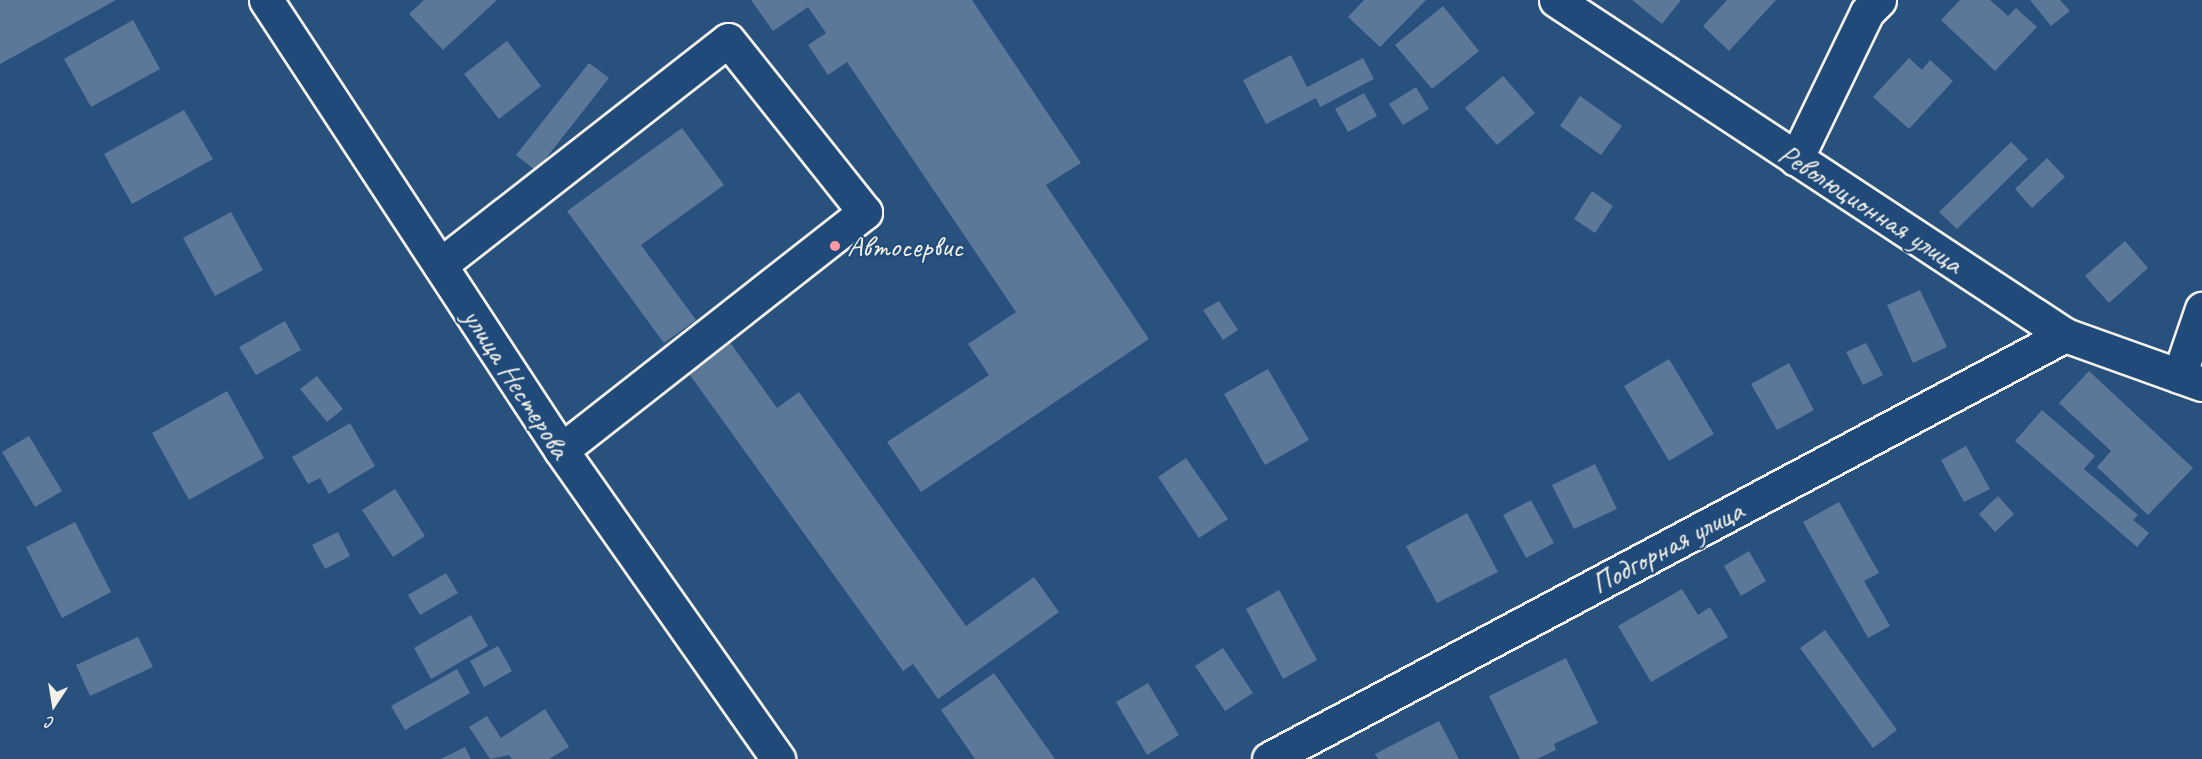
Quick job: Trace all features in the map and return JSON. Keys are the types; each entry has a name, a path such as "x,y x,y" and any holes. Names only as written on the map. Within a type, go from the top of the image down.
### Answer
{"street":[{"name":"улица Нестерова","path":"266,0 561,450 777,759"},
{"name":"Революционная улица","path":"1556,0 2065,335 2191,380"},
{"path":"1796,159 1867,12 1880,0"},
{"path":"440,265 728,40 865,212 561,450"},
{"path":"2191,380 2202,309"},
{"name":"Подгорная улица","path":"1269,759 2065,335"}],"building":[{"path":"0,0 116,0 0,64"},
{"path":"424,0 497,0 443,50 409,14"},
{"path":"751,0 972,0 1081,163 1046,185 1149,339 921,492 887,442 989,375 968,344 1016,312 847,62 828,75 808,45 826,33 808,7 773,31"},
{"path":"1364,0 1426,0 1380,47 1348,17"},
{"path":"1632,0 1681,0 1662,24"},
{"path":"1727,0 1776,0 1729,51 1703,26"},
{"path":"1960,0 1990,0 2008,16 2016,8 2037,27 1995,71 1941,20"},
{"path":"2030,0 2060,0 2070,11 2051,26"},
{"path":"1443,6 1479,51 1432,89 1395,45"},
{"path":"133,20 160,69 91,107 64,59"},
{"path":"507,41 541,86 499,119 464,74"},
{"path":"1291,55 1307,87 1363,58 1374,79 1320,107 1316,98 1266,124 1243,80"},
{"path":"1909,58 1922,70 1930,60 1953,81 1909,129 1873,97"},
{"path":"589,63 609,78 536,171 516,155"},
{"path":"1503,76 1535,113 1497,145 1465,108"},
{"path":"1416,87 1429,109 1403,125 1389,104"},
{"path":"1364,93 1377,116 1348,132 1335,109"},
{"path":"1580,96 1622,126 1601,155 1560,126"},
{"path":"184,110 213,159 132,204 104,154"},
{"path":"682,128 724,185 641,245 696,320 664,343 567,211"},
{"path":"2011,142 2028,159 1957,229 1939,212"},
{"path":"2047,158 2065,177 2032,208 2015,189"},
{"path":"1592,191 1613,206 1595,233 1574,219"},
{"path":"231,212 263,270 215,296 183,238"},
{"path":"2125,241 2148,268 2109,303 2085,276"},
{"path":"1920,290 1947,347 1913,363 1887,305"},
{"path":"1219,301 1238,330 1223,340 1203,310"},
{"path":"285,321 301,350 256,375 239,347"},
{"path":"729,341 777,408 799,392 966,626 1034,577 1059,612 938,699 913,664 903,671 687,371"},
{"path":"1866,343 1883,375 1863,385 1846,352"},
{"path":"1669,359 1714,434 1669,461 1624,386"},
{"path":"1789,363 1814,410 1777,430 1751,384"},
{"path":"1268,369 1309,440 1265,465 1224,394"},
{"path":"2089,371 2193,468 2148,515 2097,467 2111,451 2059,403"},
{"path":"317,376 343,409 327,422 300,389"},
{"path":"227,391 264,458 189,500 152,433"},
{"path":"2042,410 2095,456 2084,469 2138,515 2133,520 2149,533 2137,547 2015,441"},
{"path":"350,423 375,466 329,494 320,478 308,484 292,457"},
{"path":"29,436 62,491 35,507 2,452"},
{"path":"1966,446 1990,489 1964,502 1941,460"},
{"path":"1186,458 1228,519 1199,538 1158,477"},
{"path":"1595,464 1617,509 1574,529 1552,485"},
{"path":"395,489 425,536 393,557 362,510"},
{"path":"1998,496 2014,514 1995,532 1979,514"},
{"path":"1531,500 1554,543 1526,558 1503,515"},
{"path":"1839,502 1879,573 1864,581 1890,626 1868,638 1803,522"},
{"path":"1467,513 1498,572 1437,603 1406,546"},
{"path":"75,522 111,592 62,618 26,547"},
{"path":"338,532 350,556 325,569 312,545"},
{"path":"1749,551 1766,581 1741,596 1724,566"},
{"path":"446,573 458,593 420,615 408,595"},
{"path":"1682,589 1698,615 1710,607 1728,637 1651,682 1618,626"},
{"path":"1279,590 1317,660 1283,679 1246,609"},
{"path":"471,615 488,646 431,679 414,648"},
{"path":"1825,630 1897,730 1873,748 1800,648"},
{"path":"138,637 153,667 90,696 76,665"},
{"path":"498,646 512,671 484,687 470,661"},
{"path":"1223,648 1253,693 1225,711 1195,666"},
{"path":"1566,658 1598,723 1554,744 1556,750 1537,759 1520,759 1489,696"},
{"path":"457,669 470,693 405,730 391,706"},
{"path":"994,673 1055,759 975,759 941,710"},
{"path":"1148,683 1179,735 1147,755 1116,702"},
{"path":"545,709 569,747 549,759 512,759 509,755 490,759 469,727 487,716 501,738"},
{"path":"1439,721 1459,759 1378,759 1375,754"},
{"path":"465,747 471,759 441,759"}],"place":[{"name":"Автосервис","path":"835,246"}]}
